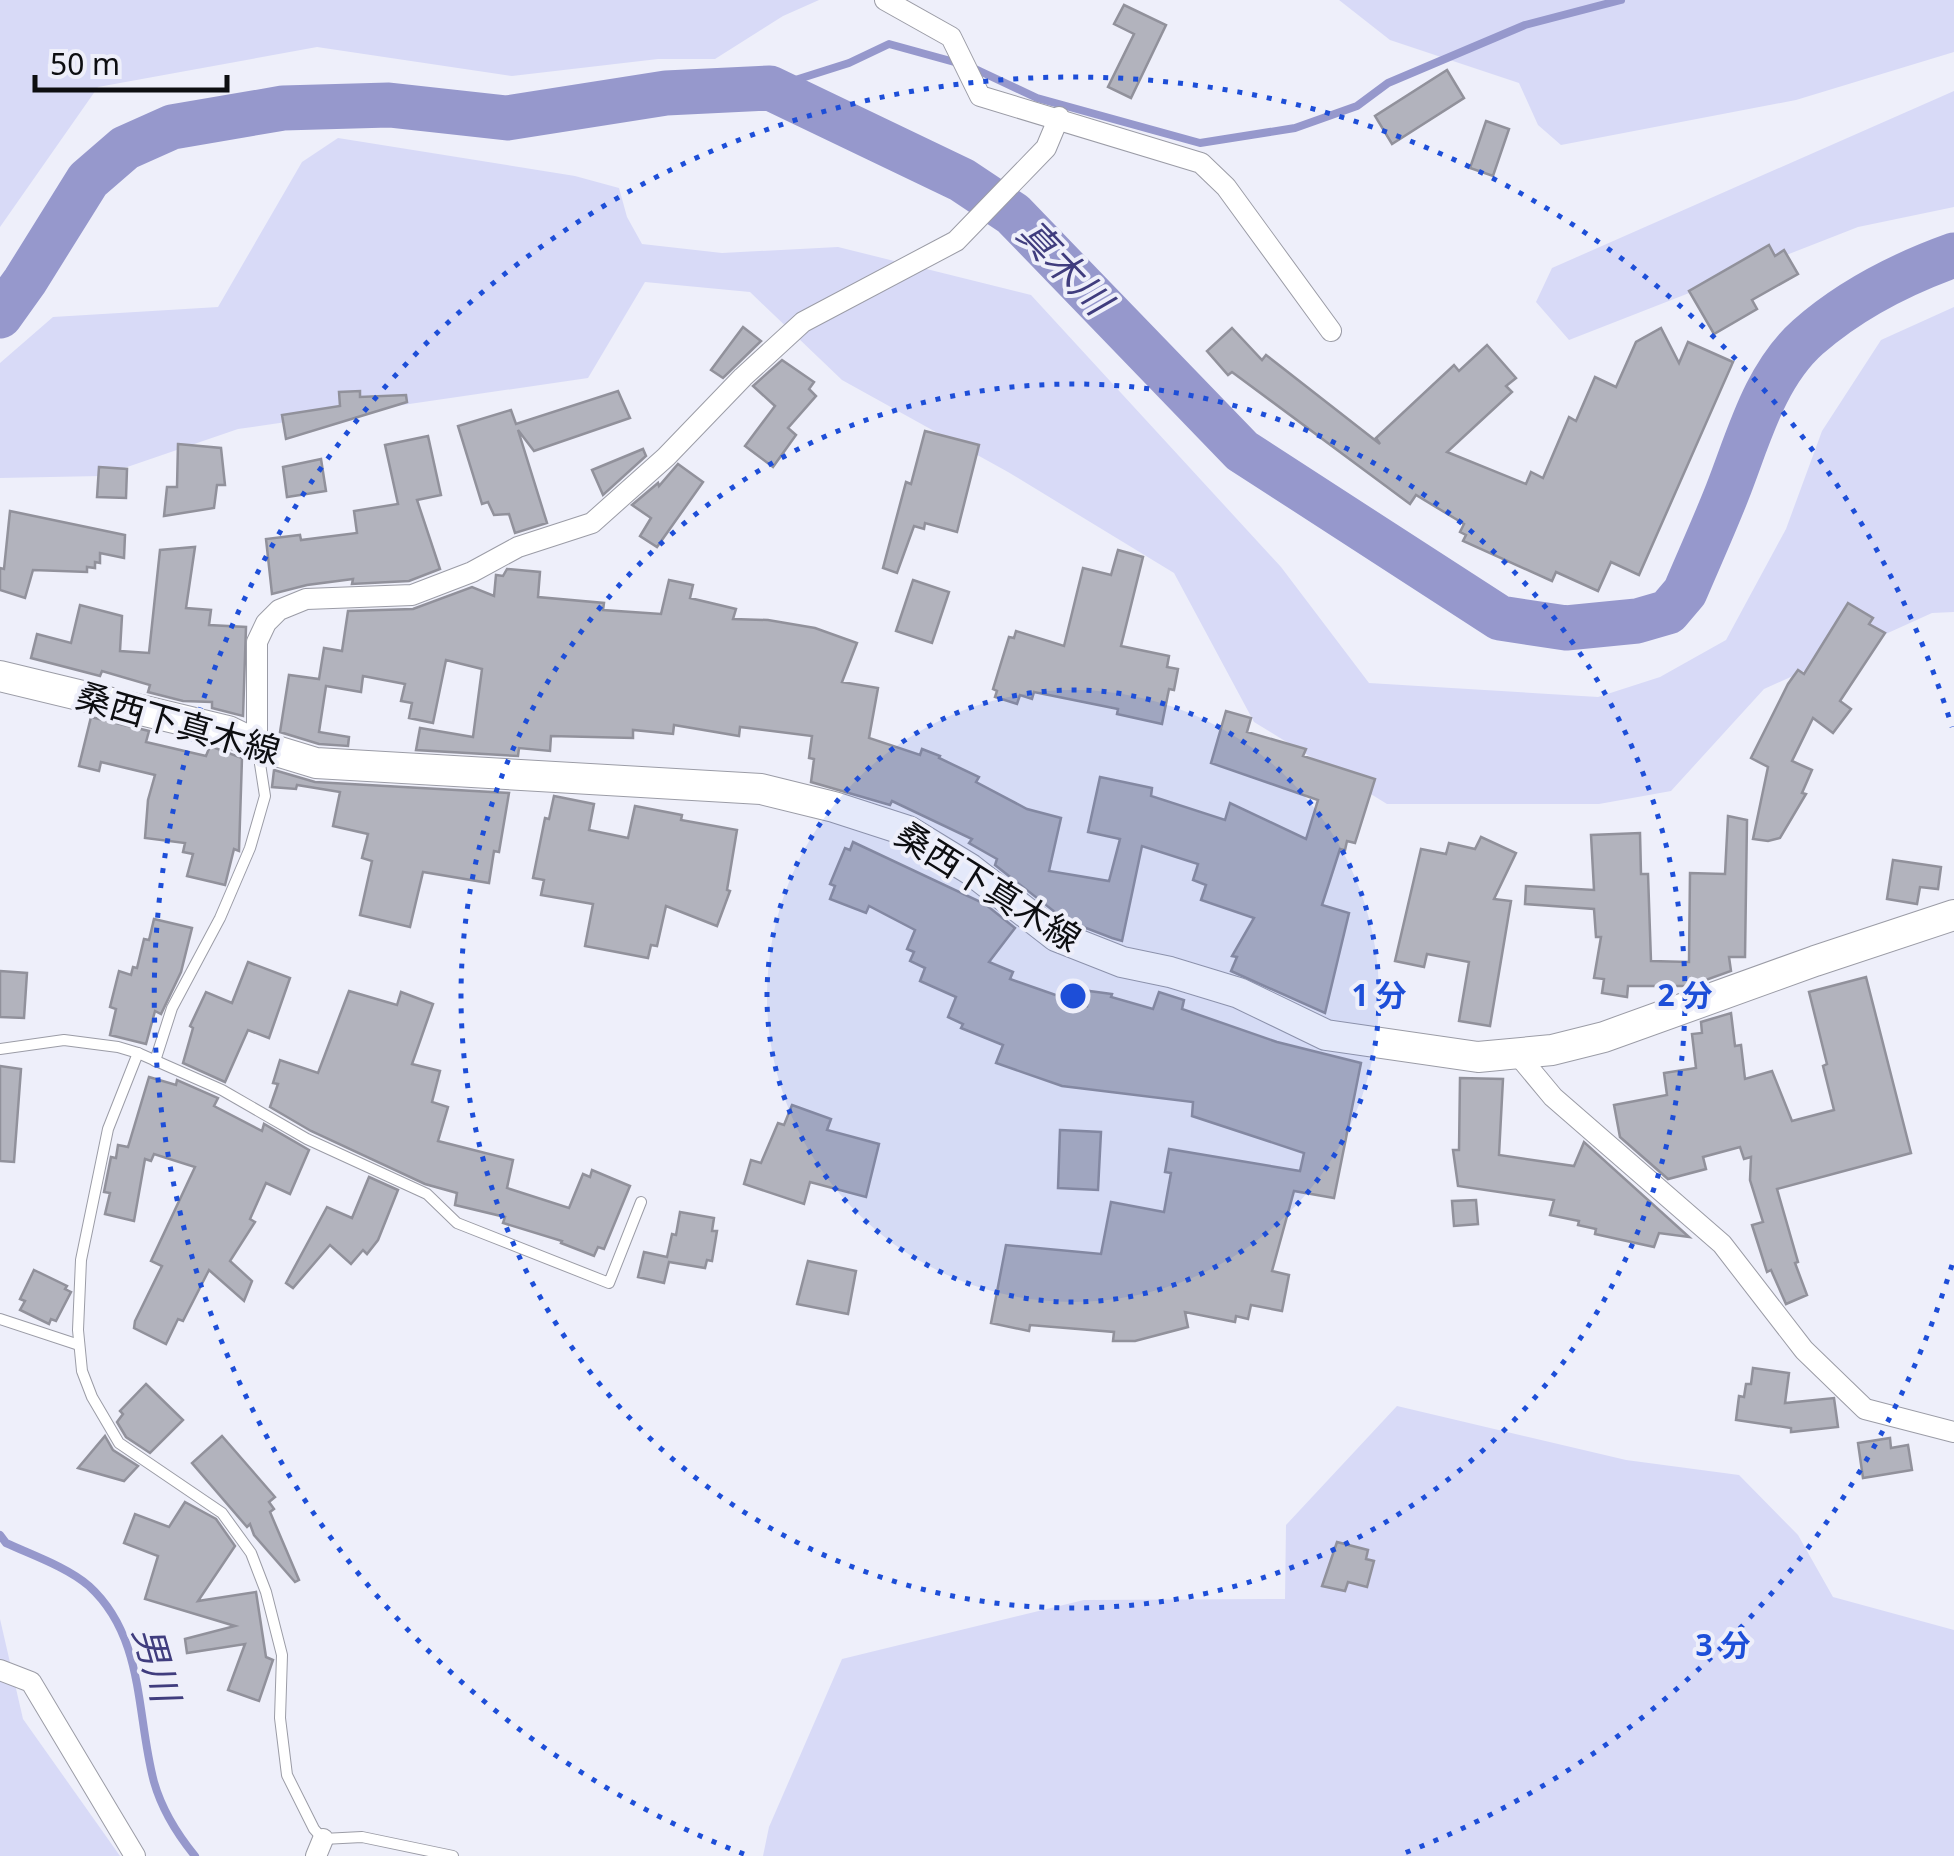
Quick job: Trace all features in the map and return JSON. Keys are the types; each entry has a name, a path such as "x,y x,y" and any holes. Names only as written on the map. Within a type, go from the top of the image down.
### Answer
{"main road":[{"name":"桑西下真木線","path":"0,676 228,730 258,745 316,763 761,790 834,807 908,831 970,869 1056,936 1122,962 1239,993 1326,1035 1478,1057 1518,1055 1604,1038 1954,915"}],"street":[{"path":"885,0 951,37 980,96 1201,163 1226,186 1331,331"},
{"path":"258,745 257,642 266,623 279,610 306,599 412,596 472,572 518,547 592,523 666,457 803,322 956,241 1046,148 1059,117"},
{"path":"1518,1055 1553,1097 1722,1244 1804,1350 1865,1409 1954,1432"},
{"path":"0,1670 31,1682 135,1856"}],"lane":[{"path":"155,1060 172,1008 220,918 250,848 265,796 258,745"},
{"path":"0,1049 64,1040 138,1053 222,1090 308,1139 427,1194 458,1222 610,1283 640,1202"},
{"path":"138,1053 108,1129 81,1260 79,1345 82,1371 92,1397 119,1443 222,1513 251,1553 266,1592 282,1655 280,1718 287,1775 319,1847 362,1837 453,1856"},
{"path":"0,1320 79,1345"}],"shaded area":[{"path":"0,0 819,0 783,16 715,59 658,59 512,76 317,47 98,87 0,227"},
{"path":"1339,0 1954,0 1954,52 1796,100 1561,145 1538,125 1519,83 1390,40"},
{"path":"1954,91 1954,207 1858,227 1569,340 1536,302 1552,268"},
{"path":"338,138 575,176 619,188 627,217 642,244 722,253 838,247 1031,295 1281,567 1369,683 1598,697 1660,677 1726,640 1786,529 1822,431 1881,340 1954,307 1954,612 1932,613 1764,689 1671,791 1599,804 1387,804 1254,722 1174,573 1008,472 842,380 750,292 645,282 588,378 238,429 101,476 0,478 0,363 53,317 218,307 302,162"},
{"path":"1397,1406 1626,1460 1739,1475 1798,1535 1833,1597 1954,1630 1954,1856 763,1856 769,1827 842,1659 1084,1600 1285,1599 1286,1525"},
{"path":"0,1619 23,1719 120,1856 0,1856"}],"building":[{"path":"1124,5 1166,25 1131,98 1108,87 1134,34 1114,24"},
{"path":"1447,70 1464,98 1392,144 1375,116"},
{"path":"1486,121 1509,129 1493,176 1470,168"},
{"path":"1769,245 1775,256 1784,250 1798,274 1752,300 1757,309 1714,334 1689,291"},
{"path":"743,327 761,341 723,378 711,370"},
{"path":"1232,328 1262,360 1266,355 1380,444 1376,438 1454,365 1459,371 1487,345 1516,378 1506,386 1512,392 1447,452 1526,484 1531,472 1543,478 1569,417 1576,421 1595,377 1616,387 1636,342 1661,328 1679,363 1688,342 1733,362 1639,575 1611,562 1598,591 1556,572 1552,581 1463,541 1466,535 1460,532 1464,524 1416,495 1410,504 1232,372 1228,375 1207,351"},
{"path":"782,360 814,382 809,389 816,396 788,428 796,435 773,467 745,446 775,406 753,386"},
{"path":"360,391 360,397 406,395 407,402 286,439 282,415 340,406 339,392"},
{"path":"618,391 630,418 534,451 518,430 547,523 515,533 509,514 494,515 488,502 482,504 458,426 511,410 516,424"},
{"path":"925,431 979,445 957,532 925,523 924,529 914,526 897,573 883,568 906,482 911,484"},
{"path":"428,436 441,495 417,500 440,569 409,581 352,584 353,579 272,594 266,539 300,535 301,540 357,533 354,511 398,504 385,445"},
{"path":"178,444 221,448 225,485 217,485 214,508 164,516 167,487 177,487"},
{"path":"643,449 646,456 603,495 592,470"},
{"path":"321,459 326,491 287,497 283,467"},
{"path":"678,464 703,482 657,547 640,536 651,518 632,505 658,483 659,486"},
{"path":"99,467 127,469 126,498 97,497"},
{"path":"10,511 125,535 124,558 100,553 100,563 95,562 95,568 87,567 87,572 33,570 25,598 0,590"},
{"path":"195,547 186,608 211,610 209,625 246,627 243,716 212,708 212,702 183,701 148,692 150,685 102,671 100,676 31,658 37,634 71,643 80,605 122,616 120,651 149,653 160,550"},
{"path":"1118,550 1143,557 1121,646 1169,656 1167,667 1178,669 1174,690 1169,689 1162,724 1117,714 1118,709 1034,692 1032,699 1020,695 1017,704 995,697 997,691 993,689 1009,637 1014,638 1016,631 1064,646 1083,568 1111,575"},
{"path":"507,569 540,572 538,597 604,603 603,610 661,614 669,580 693,585 690,598 736,609 733,619 815,628 857,643 842,682 878,688 869,738 920,755 922,749 940,756 979,777 976,782 1027,809 1061,818 1049,871 1109,881 1120,839 1088,832 1100,777 1152,788 1151,796 1225,820 1230,803 1306,839 1318,800 1211,763 1226,711 1251,718 1247,732 1306,749 1303,756 1375,779 1355,843 1347,841 1345,850 1340,849 1322,905 1349,913 1325,1013 1231,971 1237,957 1232,956 1254,918 1201,900 1206,885 1193,880 1198,864 1142,846 1122,941 1112,938 1065,920 995,865 997,859 969,843 972,839 892,801 890,805 811,782 812,736 740,727 739,736 674,725 673,734 633,730 633,738 551,736 550,751 519,748 518,756 416,750 420,728 473,737 482,669 446,660 433,723 409,718 412,703 401,701 405,684 363,676 361,692 326,686 319,732 349,737 348,746 319,744 280,732 289,675 319,679 324,648 342,651 348,611 413,609 472,587 494,596 496,575 503,576"},
{"path":"913,580 949,592 932,643 896,631"},
{"path":"1848,603 1873,618 1869,624 1885,633 1840,701 1851,709 1833,733 1813,718 1792,761 1812,770 1802,793 1806,794 1780,838 1753,839 1768,767 1751,758 1788,684 1798,670 1804,674"},
{"path":"91,717 149,731 146,742 206,756 210,746 242,758 239,851 234,849 225,885 187,876 193,854 183,852 185,843 145,838 155,775 101,762 99,771 79,766"},
{"path":"274,770 315,782 509,793 499,852 494,851 489,883 423,872 410,927 360,915 372,861 362,858 368,834 333,826 340,792 297,785 296,789 272,787"},
{"path":"554,796 594,804 589,830 628,838 635,806 682,815 681,820 737,830 727,890 730,891 717,926 666,906 657,946 651,945 648,958 585,946 593,904 541,895 544,880 533,878 545,818 549,819"},
{"path":"1728,816 1747,820 1745,957 1729,957 1731,971 1689,986 1628,986 1627,997 1602,993 1604,979 1594,978 1601,937 1596,937 1594,909 1525,904 1526,886 1594,890 1591,835 1640,833 1641,874 1648,874 1651,961 1689,962 1690,873 1725,874"},
{"path":"1481,837 1516,853 1494,899 1511,901 1490,1026 1459,1021 1469,962 1427,954 1424,967 1395,961 1421,849 1446,854 1449,843 1475,849"},
{"path":"853,842 985,904 1015,928 989,962 1013,972 1010,979 1087,1006 1089,991 1112,994 1111,997 1153,1009 1159,992 1184,1000 1182,1009 1277,1042 1361,1063 1334,1198 1294,1191 1272,1271 1289,1275 1282,1311 1251,1305 1248,1319 1236,1316 1235,1322 1185,1312 1188,1327 1135,1341 1113,1341 1114,1332 1030,1325 1029,1331 991,1323 1006,1245 1101,1254 1111,1202 1164,1212 1171,1173 1165,1172 1169,1149 1300,1171 1304,1153 1192,1116 1193,1102 1062,1086 996,1063 1003,1045 961,1028 963,1024 948,1017 956,997 920,981 925,968 910,961 914,952 907,949 915,930 869,906 866,913 830,899 835,886 830,884 845,848 850,850"},
{"path":"1893,860 1941,867 1938,889 1920,887 1917,904 1887,899"},
{"path":"154,919 192,928 181,972 161,1014 155,1011 146,1044 110,1035 116,1009 110,1007 119,971 131,975 133,967 137,968"},
{"path":"248,962 290,978 269,1038 248,1030 225,1082 183,1063 193,1028 190,1026 206,992 232,1003"},
{"path":"0,971 27,973 24,1018 0,1017"},
{"path":"1866,977 1911,1153 1777,1189 1807,1295 1786,1304 1771,1270 1767,1272 1752,1225 1763,1222 1750,1180 1751,1157 1744,1159 1740,1147 1703,1157 1706,1169 1668,1179 1620,1137 1614,1105 1667,1095 1664,1073 1696,1068 1692,1034 1702,1033 1701,1022 1731,1013 1735,1046 1741,1045 1745,1079 1772,1071 1792,1121 1834,1110 1809,992"},
{"path":"349,991 397,1005 401,992 433,1004 412,1064 440,1071 432,1102 448,1107 438,1141 513,1160 507,1188 569,1208 583,1174 590,1177 592,1170 630,1186 604,1249 598,1247 594,1256 562,1241 503,1223 505,1217 455,1205 457,1193 425,1184 311,1131 270,1107 278,1084 273,1083 280,1060 318,1073"},
{"path":"0,1066 21,1069 14,1162 0,1161"},
{"path":"149,1077 176,1085 177,1080 218,1098 214,1106 262,1131 264,1124 309,1150 290,1194 266,1183 250,1219 255,1222 230,1261 252,1281 244,1301 209,1270 183,1321 178,1319 166,1344 134,1328 135,1321 162,1266 151,1261 195,1167 154,1154 151,1161 145,1159 134,1221 105,1214 110,1193 104,1192 111,1157 116,1158 118,1145 128,1147"},
{"path":"1460,1078 1503,1079 1499,1155 1574,1166 1584,1142 1689,1237 1659,1233 1654,1247 1595,1234 1596,1229 1578,1225 1579,1221 1550,1215 1554,1200 1458,1186 1453,1150 1459,1150"},
{"path":"792,1105 831,1119 827,1130 879,1144 866,1197 810,1182 804,1204 744,1184 751,1160 761,1163 778,1123 784,1125"},
{"path":"1060,1130 1101,1132 1098,1190 1058,1188"},
{"path":"369,1177 398,1190 378,1240 367,1254 363,1250 351,1264 330,1245 293,1288 286,1283 327,1207 352,1218"},
{"path":"1476,1200 1478,1224 1454,1226 1452,1201"},
{"path":"680,1212 714,1218 712,1231 717,1231 712,1261 707,1260 705,1268 669,1262 664,1283 638,1277 644,1252 667,1257"},
{"path":"808,1261 856,1271 848,1314 797,1304"},
{"path":"34,1270 67,1286 65,1289 71,1292 56,1321 51,1319 49,1324 20,1310 25,1301 20,1299"},
{"path":"1753,1368 1789,1373 1785,1403 1834,1398 1838,1427 1791,1432 1791,1428 1736,1420 1739,1396 1744,1397 1746,1384 1751,1384"},
{"path":"146,1384 183,1420 150,1453 126,1437 117,1422 123,1414 120,1411"},
{"path":"105,1436 113,1450 138,1466 124,1481 78,1468"},
{"path":"222,1436 275,1497 269,1502 274,1509 270,1512 299,1580 295,1582 254,1535 250,1524 247,1527 192,1463"},
{"path":"1890,1438 1891,1448 1908,1445 1912,1470 1863,1478 1858,1443"},
{"path":"185,1502 216,1519 235,1546 198,1601 256,1592 266,1657 273,1660 259,1701 228,1690 245,1644 187,1653 185,1639 235,1626 145,1599 158,1556 124,1543 135,1514 169,1527"},
{"path":"1337,1542 1368,1550 1366,1559 1374,1561 1367,1587 1348,1582 1345,1591 1322,1586"}],"waterway":[{"path":"971,67 1037,98 1200,143 1295,128 1357,106 1388,83 1525,25 1621,0"},
{"path":"770,88 849,63 889,44 958,63"},
{"name":"真木川","path":"0,316 88,180 125,148 172,127 283,108 389,105 507,118 666,93 770,88 962,180 1013,214 1242,451 1500,618 1566,628 1637,621 1668,612 1685,592 1759,410 1793,353 1824,324 1859,300 1954,255"},
{"name":"男川","path":"0,1535 6,1543 80,1579 107,1606 120,1629 136,1678 157,1792 195,1856"}]}
